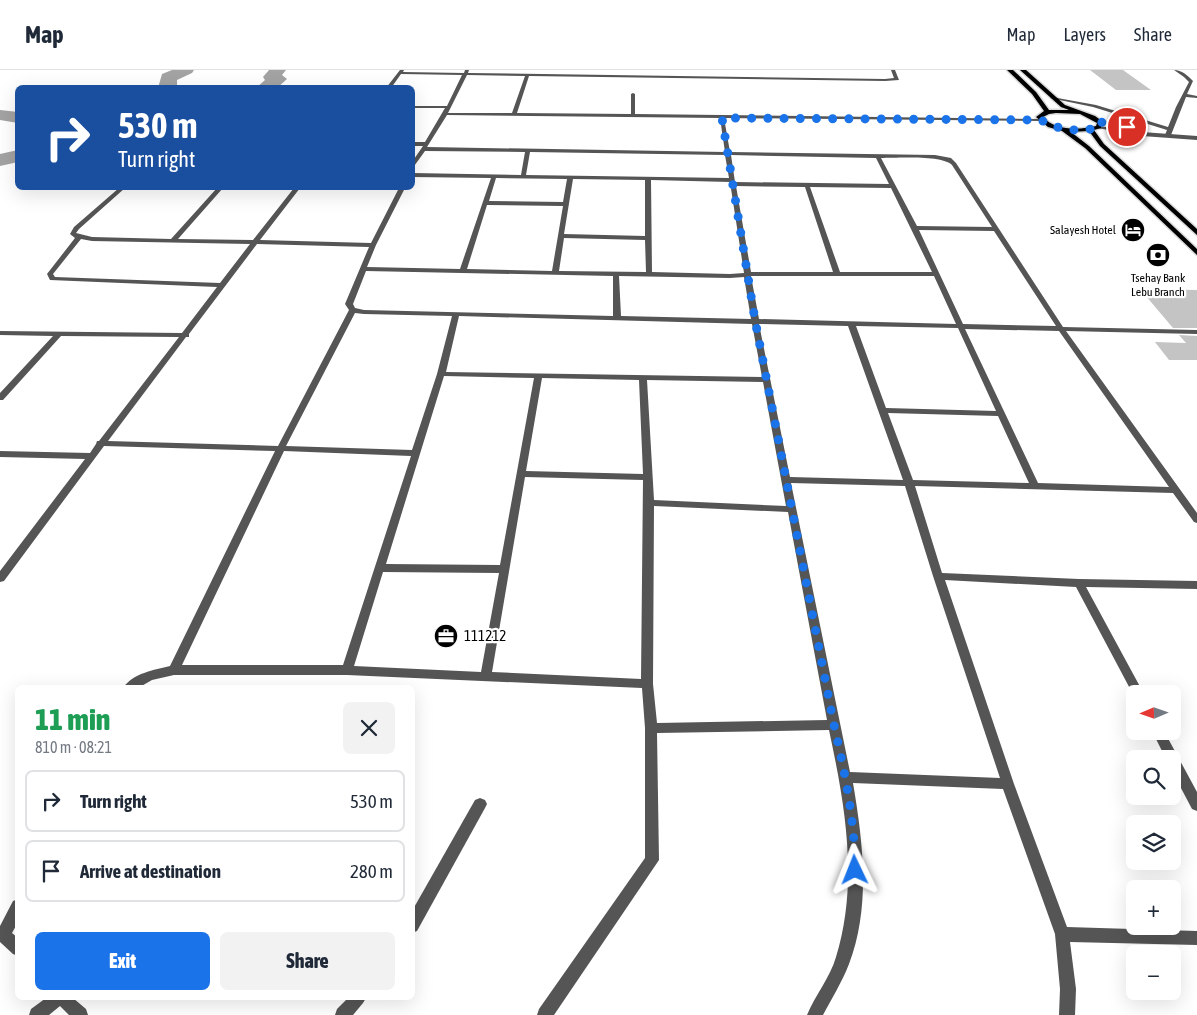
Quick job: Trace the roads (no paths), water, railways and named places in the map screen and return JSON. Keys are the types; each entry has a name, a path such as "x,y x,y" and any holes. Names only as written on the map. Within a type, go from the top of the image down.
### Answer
{"main road":[{"path":"1010,70 1034,93 1047,112"},
{"path":"1023,70 1052,98 1064,106 1092,117 1097,126 1102,145 1197,233"},
{"path":"1079,113 1047,112 1039,117 1041,120 1064,129 1087,147 1197,253"},
{"path":"1064,129 1097,126"}],"street":[{"path":"828,70 832,78"},
{"path":"390,85 400,72 642,73 897,79 893,70"},
{"path":"1169,132 1190,82 1176,70"},
{"path":"415,162 445,114 466,72"},
{"path":"514,114 528,74"},
{"path":"633,94 633,116"},
{"path":"1184,94 1197,96"},
{"path":"1052,98 1094,106 1169,132 1197,138"},
{"path":"415,107 448,106"},
{"path":"445,114 1041,120"},
{"path":"722,118 755,320 788,480 834,725 846,777 855,853 854,904 844,957 815,1015"},
{"path":"1097,126 1142,134 1169,132"},
{"path":"415,144 528,151 935,157 952,161 1062,329 1197,520"},
{"path":"523,177 528,151"},
{"path":"878,157 915,228 962,326 1034,485"},
{"path":"415,175 894,186"},
{"path":"462,270 494,176"},
{"path":"555,272 570,178"},
{"path":"648,180 649,274"},
{"path":"807,185 837,274"},
{"path":"120,190 76,228 73,234 79,237 172,241 373,245"},
{"path":"172,241 218,190"},
{"path":"1,574 295,190"},
{"path":"353,310 349,304 373,245 401,190"},
{"path":"485,203 566,204"},
{"path":"915,228 997,230"},
{"path":"561,236 649,238"},
{"path":"79,237 53,267 50,274 52,278 223,285"},
{"path":"363,269 730,276 749,274 937,274"},
{"path":"616,273 617,318"},
{"path":"353,310 1197,332"},
{"path":"174,670 280,450 353,310"},
{"path":"347,670 441,374 456,314"},
{"path":"851,323 909,483 938,576 1008,784 1062,934 1068,989 1067,1015"},
{"path":"0,333 186,335"},
{"path":"0,398 60,334"},
{"path":"441,374 767,380"},
{"path":"486,675 538,376"},
{"path":"545,1015 652,860 651,728 647,684 648,503 643,378"},
{"path":"883,410 1001,414"},
{"path":"100,443 416,453"},
{"path":"0,454 91,456"},
{"path":"522,474 647,477"},
{"path":"788,480 1176,490"},
{"path":"648,503 792,509"},
{"path":"380,568 505,570"},
{"path":"938,576 1079,583 1197,585"},
{"path":"1079,583 1133,685"},
{"path":"132,685 142,679 174,670 347,670 647,684"},
{"path":"651,728 834,725"},
{"path":"1163,740 1197,805"},
{"path":"846,777 1008,784"},
{"path":"415,921 480,804"},
{"path":"15,911 2,934 15,946"},
{"path":"1062,934 1197,938"},
{"path":"38,1015 56,1000"},
{"path":"65,1000 80,1015"},
{"path":"342,1015 356,1000"}],"waterway":[{"path":"169,85 168,78 186,70"},
{"path":"269,85 279,79 271,77 278,70"},
{"path":"0,115 15,118"},
{"path":"0,160 15,157"}],"place":[{"name":"Salayesh Hotel","path":"1133,230"},
{"name":"Tsehay Bank Lebu Branch","path":"1158,255"},
{"name":"111212","path":"446,636"}]}
